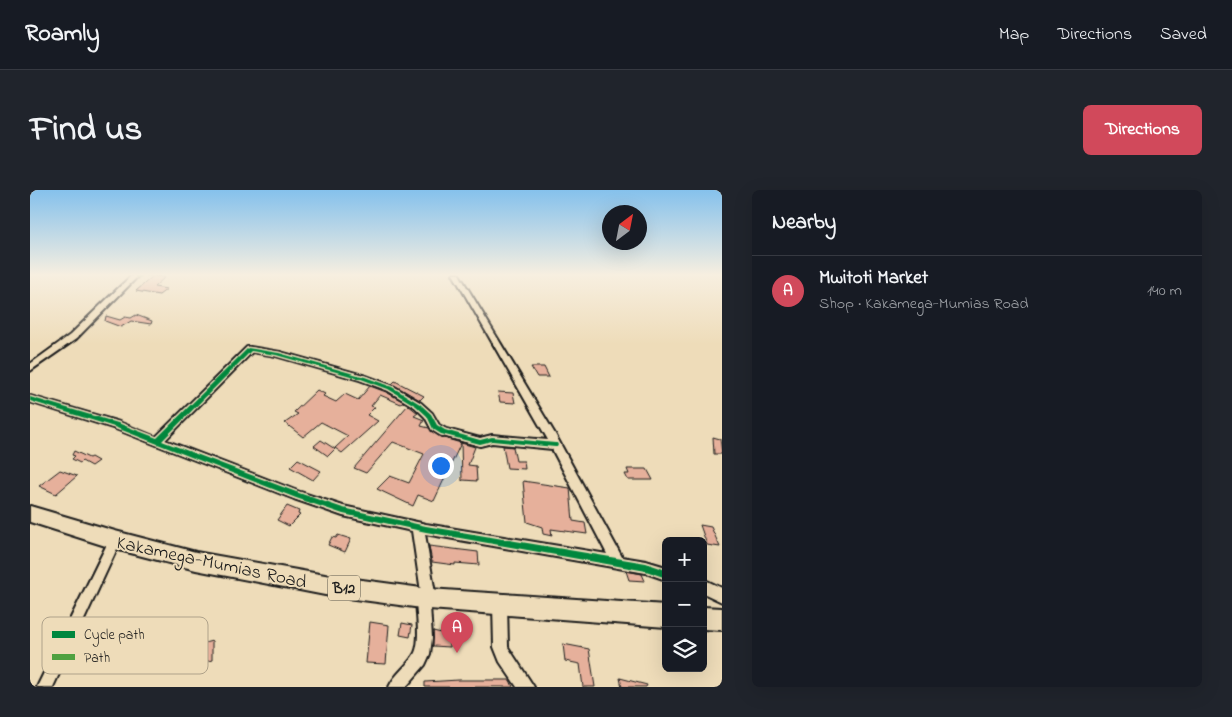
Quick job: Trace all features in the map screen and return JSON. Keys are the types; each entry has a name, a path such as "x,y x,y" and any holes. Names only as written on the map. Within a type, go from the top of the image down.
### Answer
{"highway":[{"name":"Kakamega-Mumias Road","path":"30,514 115,540 234,568 325,585 426,598 662,616"},
{"path":"707,618 722,619"}],"street":[{"path":"30,368 73,337 113,297"},
{"path":"469,297 555,445 618,562"},
{"path":"158,441 250,349 276,354 363,378 390,388 418,405 429,415 435,427 443,432 480,442 492,439 555,445"},
{"path":"30,399 71,410 158,441 298,496 343,511 418,528 618,562 662,573"},
{"path":"397,687 401,679 420,660 424,651 426,598 418,528"},
{"path":"79,617 115,540"},
{"path":"707,588 722,595"},
{"path":"500,604 502,647 505,658 526,687"},
{"path":"46,687 52,674"}],"building":[{"path":"136,315 152,321 151,324 131,321 121,327 105,321 106,316 120,320"},
{"path":"531,367 544,367 549,377 537,377"},
{"path":"395,381 424,396 420,400 392,384"},
{"path":"370,386 404,402 401,404 380,395 371,406 375,407 367,415 378,421 342,453 335,448 348,436 321,422 303,437 285,423 298,414 294,412 317,390 325,394 323,396 336,402 345,394 358,400"},
{"path":"498,392 513,393 515,403 500,402"},
{"path":"408,405 418,413 414,416 424,420 421,426 429,428 440,437 461,443 434,501 418,495 413,506 377,489 390,476 409,483 424,454 393,442 366,473 354,468"},
{"path":"713,437 720,439 722,454 714,454"},
{"path":"321,440 335,449 328,456 314,446"},
{"path":"461,443 475,447 468,465 476,466 477,481 463,480"},
{"path":"503,446 513,447 516,461 524,461 525,469 507,468"},
{"path":"74,451 98,461 91,466 82,461 80,463 72,459 75,456 72,455"},
{"path":"298,459 321,471 313,480 290,467"},
{"path":"627,469 647,469 653,480 628,480 625,474 629,474"},
{"path":"60,470 77,476 56,494 39,486"},
{"path":"523,481 570,488 573,521 585,523 587,534 551,529 552,536 543,534 542,527 527,522"},
{"path":"287,506 299,511 298,514 300,515 289,526 277,520"},
{"path":"700,525 711,527 720,547 707,545 707,537 704,537"},
{"path":"338,535 351,539 345,552 328,545 332,537 336,538"},
{"path":"429,546 478,552 479,565 455,563 455,565 432,562"},
{"path":"626,571 642,574 645,581 629,580"},
{"path":"370,622 389,625 386,664 366,663"},
{"path":"402,623 412,625 410,637 400,635"},
{"path":"433,631 450,635 450,647 433,646"},
{"path":"212,641 212,660 208,661 208,642"},
{"path":"563,644 589,649 595,687 583,687 580,664 565,661"},
{"path":"620,678 647,685 646,687 622,687"},
{"path":"510,680 513,687 425,687 425,682"}],"cycle path":[{"path":"158,441 250,349 277,354 363,378 390,388 418,405 429,415 435,427 443,432 480,442 492,439 555,445"},
{"path":"30,399 116,425 298,496 343,511 426,529 646,567 662,573"}],"place":[{"name":"Mwitoti Market","path":"457,653"}]}
